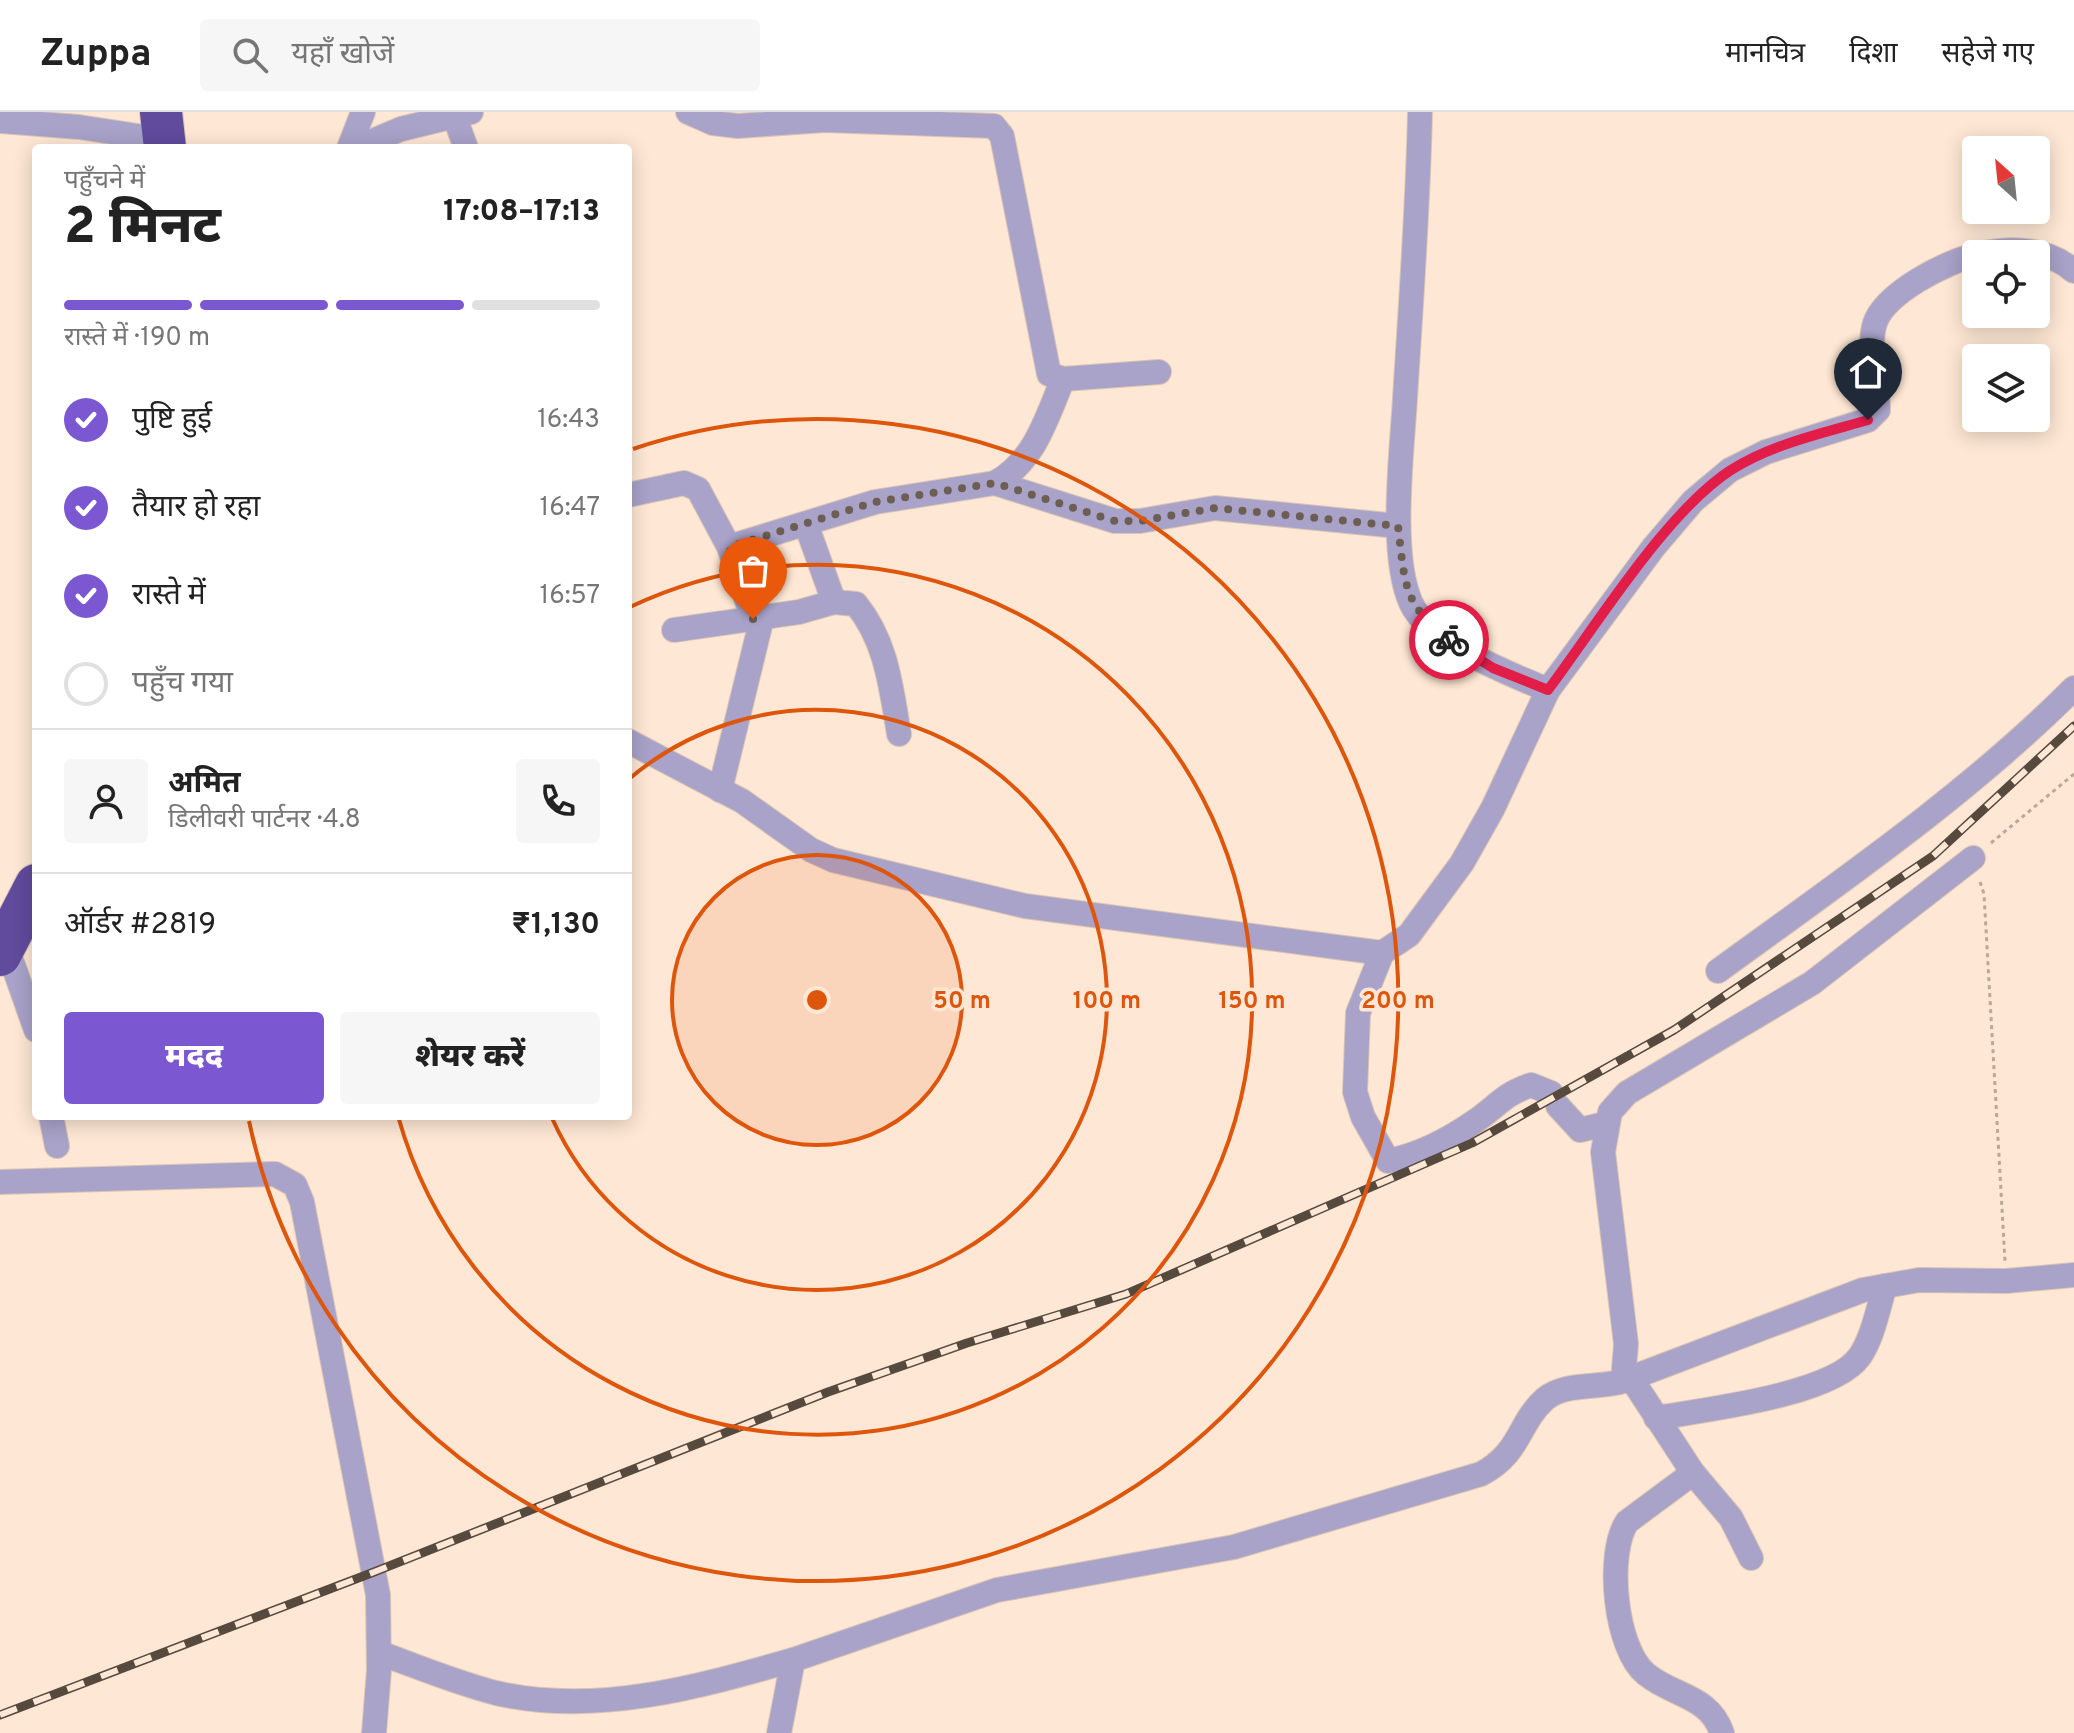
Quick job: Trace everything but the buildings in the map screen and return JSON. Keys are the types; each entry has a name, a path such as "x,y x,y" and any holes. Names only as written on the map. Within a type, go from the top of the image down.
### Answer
{"highway":[{"path":"3,950 32,893"}],"street":[{"path":"351,144 363,112"},
{"path":"688,112 713,123 738,126 825,120 994,126 1002,136 1047,366 1055,379 1159,372"},
{"path":"1420,112 1398,526 1411,603 1425,622 1493,668 1548,690"},
{"path":"365,144 401,129 463,114 466,144"},
{"path":"0,121 163,133"},
{"path":"2050,257 2074,271"},
{"path":"1605,1124 1580,1130 1555,1100 1531,1085 1505,1094 1475,1121 1414,1156 1388,1161 1363,1117 1355,1092 1358,1013 1382,953 1409,935 1462,863 1493,808 1548,690 1693,501 1730,470 1766,452 1868,420 1878,410 1873,342 1875,323 1885,307 1921,279 1962,261"},
{"path":"729,547 875,502 995,483 1011,474 1033,450 1063,379"},
{"path":"995,483 1115,521 1140,521 1215,508 1398,526"},
{"path":"632,494 691,484 698,489 716,515 757,618 720,790"},
{"path":"806,524 834,602"},
{"path":"674,630 757,618 834,602 856,604 874,632 890,672 899,734"},
{"path":"1718,971 1868,861 2001,756 2074,688"},
{"path":"632,743 742,801 811,850 833,860 1025,906 1163,921 1382,953"},
{"path":"1751,1558 1731,1518 1693,1473 1627,1379 1626,1344 1603,1152 1605,1124 1610,1112 1627,1093 1812,983 1973,858"},
{"path":"3,950 32,1020"},
{"path":"52,1120 57,1146"},
{"path":"0,1182 275,1174 295,1185 302,1202 378,1595 380,1653 374,1733"},
{"path":"380,1653 498,1693 588,1700 683,1691 793,1660 997,1590 1234,1547 1481,1474 1514,1448 1544,1400 1568,1388 1605,1387 1822,1305 1885,1286 1919,1280 2006,1281 2074,1275"},
{"path":"1656,1418 1742,1404 1844,1373 1862,1354 1885,1286"},
{"path":"1693,1473 1627,1522 1620,1532 1616,1589 1628,1651 1635,1664 1648,1676 1705,1704 1717,1719 1722,1733"},
{"path":"779,1733 793,1660"}],"path":[{"path":"2006,1281 1984,894 1973,858 2074,774"}],"railway":[{"path":"0,1715 374,1572 828,1392 967,1343 1126,1294 1472,1143 1674,1030 1933,856 2074,726"}],"way so far":[{"path":"753,619 729,547 875,502 995,483 1091,516 1115,521 1140,521 1215,508 1398,526 1411,603 1425,622 1449,640"}],"route":[{"path":"1449,640 1493,668 1548,690 1653,548 1693,501 1730,470 1766,452 1868,420"}]}
